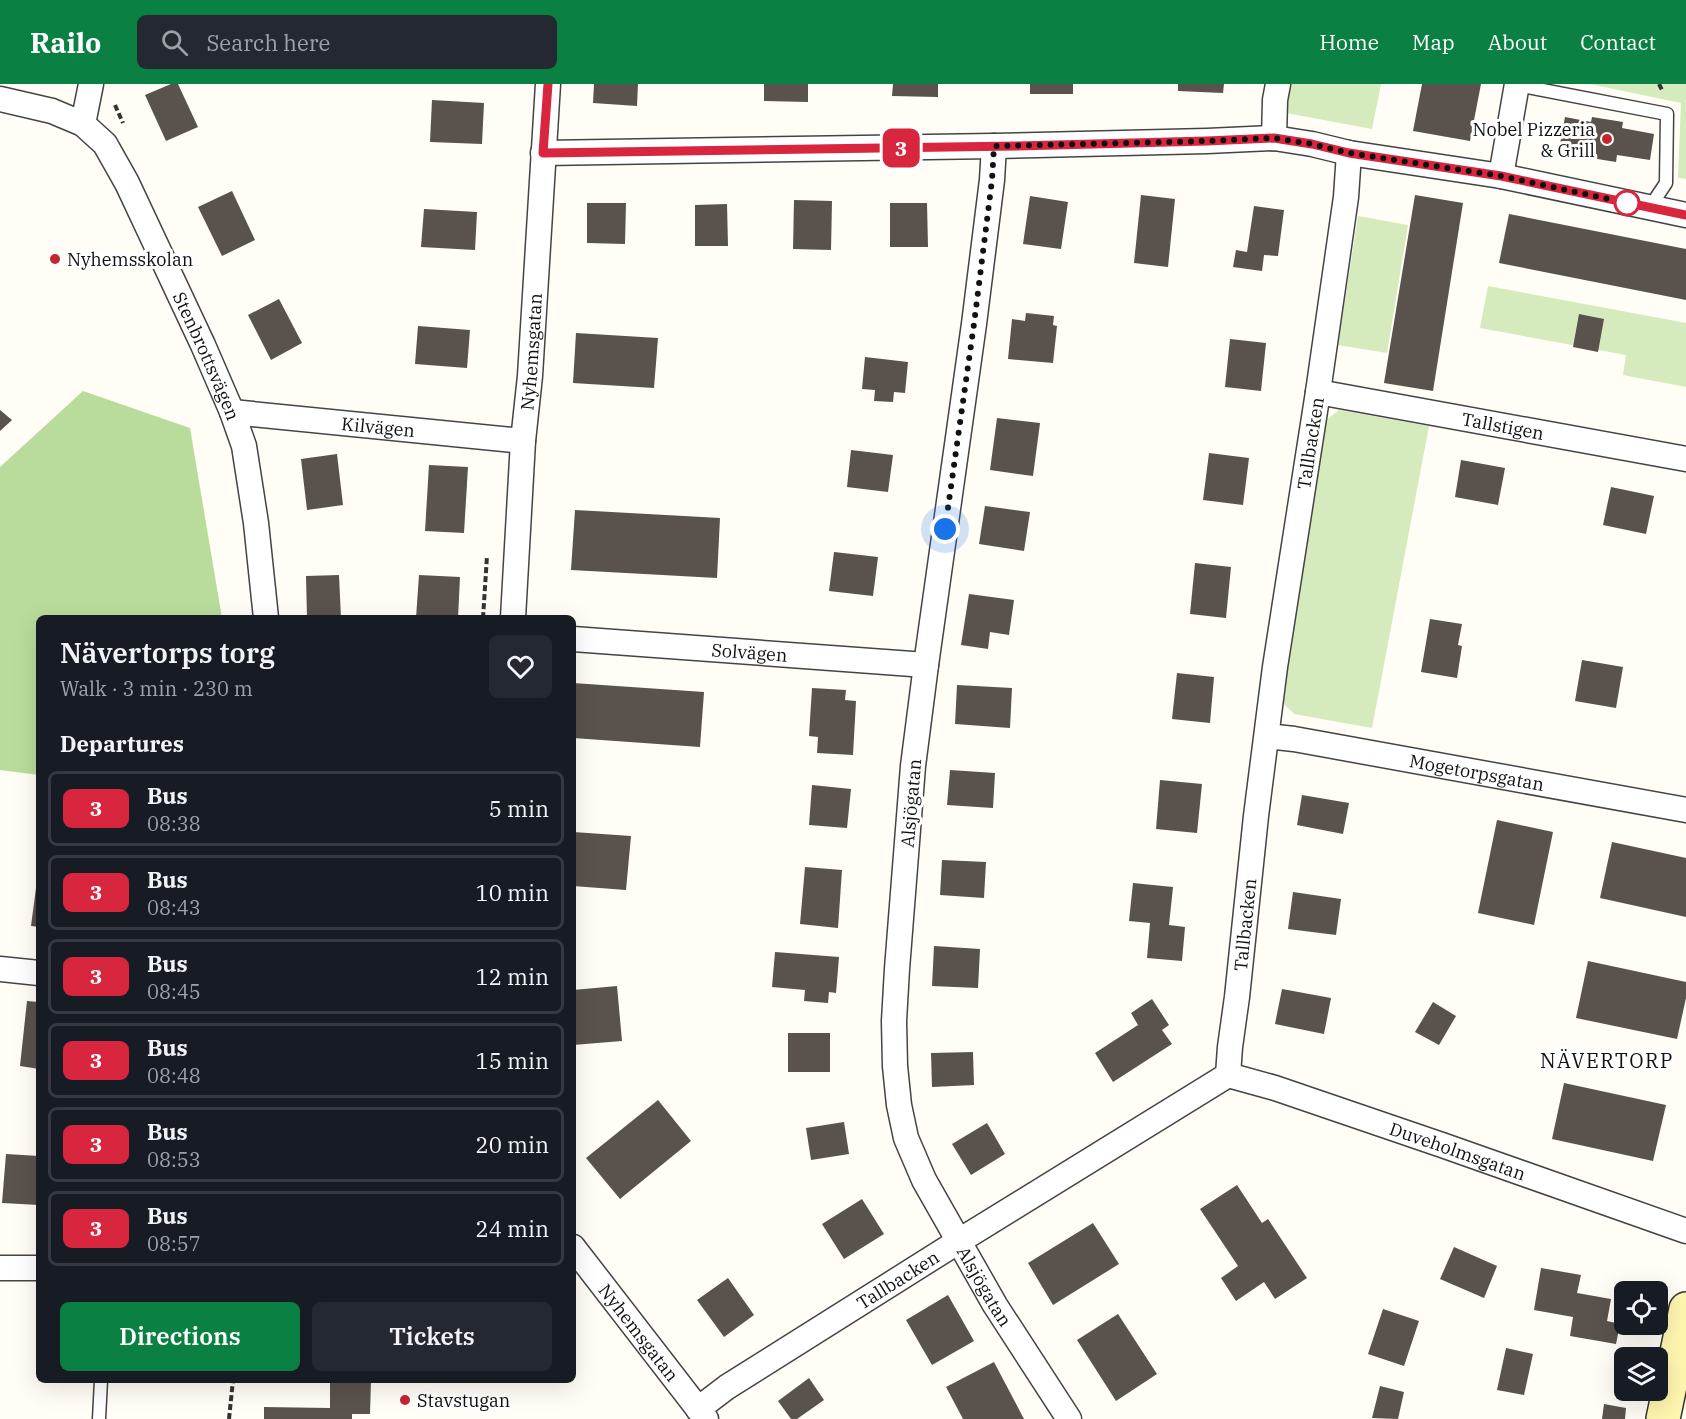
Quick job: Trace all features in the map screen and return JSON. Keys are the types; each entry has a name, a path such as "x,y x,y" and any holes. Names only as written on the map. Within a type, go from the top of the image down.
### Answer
{"street":[{"path":"83,124 91,84"},
{"name":"Nyhemsgatan","path":"513,615 548,84"},
{"path":"1274,138 1275,100 1278,84"},
{"path":"1501,176 1517,85"},
{"name":"Stenbrottsvägen","path":"0,99 52,111 83,124 105,144 127,183 203,345 244,446 256,523 266,615"},
{"path":"543,153 994,146 1274,138 1349,153 1501,176 1686,215"},
{"name":"Alsjögatan","path":"994,146 992,180 974,324 913,766 894,1021 895,1066 899,1105 906,1138 924,1180 995,1305 1070,1419"},
{"name":"Tallbacken","path":"702,1414 727,1387 1228,1075 1256,816 1275,667 1318,392 1346,197 1349,153"},
{"name":"Tallstigen","path":"1318,392 1686,459"},
{"name":"Kilvägen","path":"232,412 523,441"},
{"name":"Solvägen","path":"576,639 926,665"},
{"name":"Mogetorpsgatan","path":"1267,736 1686,810"},
{"path":"0,969 36,973"},
{"name":"Duveholmsgatan","path":"1228,1075 1275,1088 1686,1231"},
{"name":"Nyhemsgatan","path":"576,1251 702,1414"},
{"path":"0,1268 36,1268"},
{"path":"1663,1419 1686,1309"}],"lane":[{"path":"1517,85 1667,114 1666,183 1656,198"},
{"path":"99,1419 102,1383"}],"path":[{"path":"114,104 124,125"},
{"path":"483,615 487,548"},
{"path":"230,1419 233,1383"}],"green space":[{"path":"1286,84 1381,84 1372,129 1281,112"},
{"path":"1590,84 1686,84 1686,179 1678,178 1681,103"},
{"path":"1358,216 1408,225 1387,353 1338,345"},
{"path":"1488,286 1686,323 1686,387 1623,375 1626,355 1480,328"},
{"path":"83,391 190,428 221,615 36,615 36,775 0,770 0,467"},
{"path":"1339,410 1429,426 1372,728 1294,714 1281,701 1324,422"}],"building":[{"path":"171,84 178,84 198,127 166,141 145,95"},
{"path":"594,84 638,84 637,106 593,103"},
{"path":"764,84 808,84 808,102 764,101"},
{"path":"893,84 938,84 938,97 892,96"},
{"path":"1030,84 1073,84 1073,94 1030,94"},
{"path":"1178,84 1224,84 1223,93 1178,91"},
{"path":"1422,84 1481,84 1470,141 1413,131"},
{"path":"432,100 484,103 482,144 430,142"},
{"name":"Nobel Pizzeria & Grill","path":"1565,117 1591,122 1592,117 1623,122 1622,128 1654,134 1650,160 1617,155 1616,162 1585,157 1586,149 1560,144"},
{"path":"232,191 255,240 222,256 198,207"},
{"path":"1141,195 1175,199 1168,267 1134,263"},
{"path":"1415,195 1463,203 1433,391 1384,383"},
{"path":"1030,196 1068,202 1061,249 1023,244"},
{"path":"794,200 832,201 831,250 793,249"},
{"path":"587,203 626,203 625,244 587,243"},
{"path":"890,203 927,203 928,247 890,247"},
{"path":"727,204 728,246 695,246 695,205"},
{"path":"1254,206 1284,210 1278,256 1264,255 1262,271 1233,267 1236,250 1247,252"},
{"path":"424,209 477,212 475,250 421,247"},
{"path":"1509,214 1686,249 1686,300 1499,263"},
{"path":"279,299 302,343 271,360 248,315"},
{"path":"1026,313 1054,316 1053,325 1057,326 1053,363 1008,359 1012,319 1025,321"},
{"path":"1579,314 1604,319 1598,352 1573,347"},
{"path":"418,326 470,330 467,368 415,364"},
{"path":"576,333 658,338 654,388 573,383"},
{"path":"1230,339 1266,343 1261,391 1225,387"},
{"path":"865,357 908,362 905,393 894,392 893,402 874,401 875,390 862,389"},
{"path":"0,410 12,420 0,431"},
{"path":"997,418 1040,423 1033,476 990,470"},
{"path":"851,450 893,455 888,492 847,487"},
{"path":"1209,453 1249,458 1243,505 1203,500"},
{"path":"337,454 343,505 307,510 301,459"},
{"path":"1461,460 1505,468 1498,505 1455,497"},
{"path":"429,465 468,467 464,533 425,531"},
{"path":"1611,487 1654,496 1646,534 1603,525"},
{"path":"985,506 1030,512 1024,551 979,544"},
{"path":"575,510 720,518 717,578 571,570"},
{"path":"834,552 878,557 873,596 829,591"},
{"path":"1195,563 1231,567 1226,618 1190,614"},
{"path":"339,575 341,615 307,615 306,576"},
{"path":"419,575 460,577 458,615 416,615"},
{"path":"969,594 1014,600 1009,635 990,632 988,649 961,645"},
{"path":"1430,619 1462,624 1458,645 1462,646 1457,678 1421,672"},
{"path":"1582,660 1623,667 1616,708 1575,701"},
{"path":"1177,673 1214,677 1210,723 1172,719"},
{"path":"576,683 704,692 700,747 576,738"},
{"path":"957,685 1012,688 1010,728 955,724"},
{"path":"812,688 846,690 845,700 856,701 853,755 817,753 818,737 809,736"},
{"path":"950,770 995,773 993,808 947,805"},
{"path":"1160,780 1202,784 1197,833 1156,829"},
{"path":"812,785 851,789 847,828 809,825"},
{"path":"1302,795 1349,803 1343,834 1297,825"},
{"path":"1497,820 1553,832 1534,925 1478,913"},
{"path":"576,832 631,836 626,890 576,886"},
{"path":"1612,842 1686,858 1686,917 1600,898"},
{"path":"942,860 986,862 984,898 940,895"},
{"path":"805,867 842,870 838,928 800,924"},
{"path":"1133,883 1173,887 1169,925 1185,927 1182,961 1147,958 1150,923 1129,921"},
{"path":"36,888 36,927 31,926"},
{"path":"1293,892 1341,899 1336,935 1288,929"},
{"path":"934,946 980,949 978,988 932,986"},
{"path":"775,952 839,957 836,993 829,992 828,1003 804,1001 805,990 772,987"},
{"path":"1588,961 1686,982 1686,998 1677,1039 1576,1018"},
{"path":"617,986 622,1041 576,1045 576,990"},
{"path":"1282,989 1331,998 1324,1034 1275,1024"},
{"path":"1152,999 1169,1025 1162,1030 1172,1044 1113,1082 1095,1053 1138,1025 1131,1013"},
{"path":"27,1001 36,1002 36,1069 20,1066"},
{"path":"1433,1002 1456,1016 1439,1045 1415,1032"},
{"path":"788,1033 830,1033 830,1072 788,1072"},
{"path":"973,1052 974,1085 932,1087 931,1053"},
{"path":"1564,1083 1666,1105 1653,1161 1552,1139"},
{"path":"658,1100 691,1141 620,1199 586,1158"},
{"path":"844,1122 849,1154 811,1160 806,1128"},
{"path":"987,1123 1005,1154 971,1175 952,1144"},
{"path":"6,1154 36,1156 36,1205 2,1203"},
{"path":"1237,1185 1262,1223 1268,1219 1307,1278 1275,1299 1264,1282 1236,1301 1221,1278 1238,1266 1200,1209"},
{"path":"862,1199 884,1234 844,1259 822,1224"},
{"path":"1093,1223 1119,1264 1053,1305 1028,1263"},
{"path":"1454,1247 1497,1266 1484,1298 1440,1279"},
{"path":"1541,1268 1581,1275 1577,1293 1611,1299 1607,1321 1614,1323 1614,1335 1618,1335 1616,1344 1570,1336 1573,1317 1534,1310"},
{"path":"728,1278 754,1315 724,1337 697,1300"},
{"path":"948,1295 974,1341 932,1365 906,1320"},
{"path":"1383,1309 1419,1321 1404,1366 1368,1354"},
{"path":"1118,1314 1157,1374 1116,1401 1077,1340"},
{"path":"1506,1348 1533,1354 1524,1395 1497,1390"},
{"path":"994,1362 1024,1419 963,1419 946,1387"},
{"path":"809,1378 824,1400 797,1419 791,1419 778,1401"},
{"path":"330,1383 371,1383 370,1414 352,1414 352,1419 264,1419 264,1407 330,1408"},
{"path":"1380,1386 1404,1392 1398,1419 1372,1418"},
{"path":"1604,1404 1626,1408 1625,1419 1602,1419"}],"bus line":[{"name":"3","path":"548,84 543,153 1017,146 1274,138 1349,153 1501,176 1686,215"}],"place":[{"name":"Nobel Pizzeria & Grill","path":"1607,139"},
{"name":"Nyhemsskolan","path":"55,259"},
{"name":"Stavstugan","path":"405,1400"}],"district":[{"name":"NÄVERTORP","path":"1607,1060"}],"route":[{"path":"945,529 974,324 992,180 994,146 1274,138 1349,153 1501,176 1627,203"}]}
